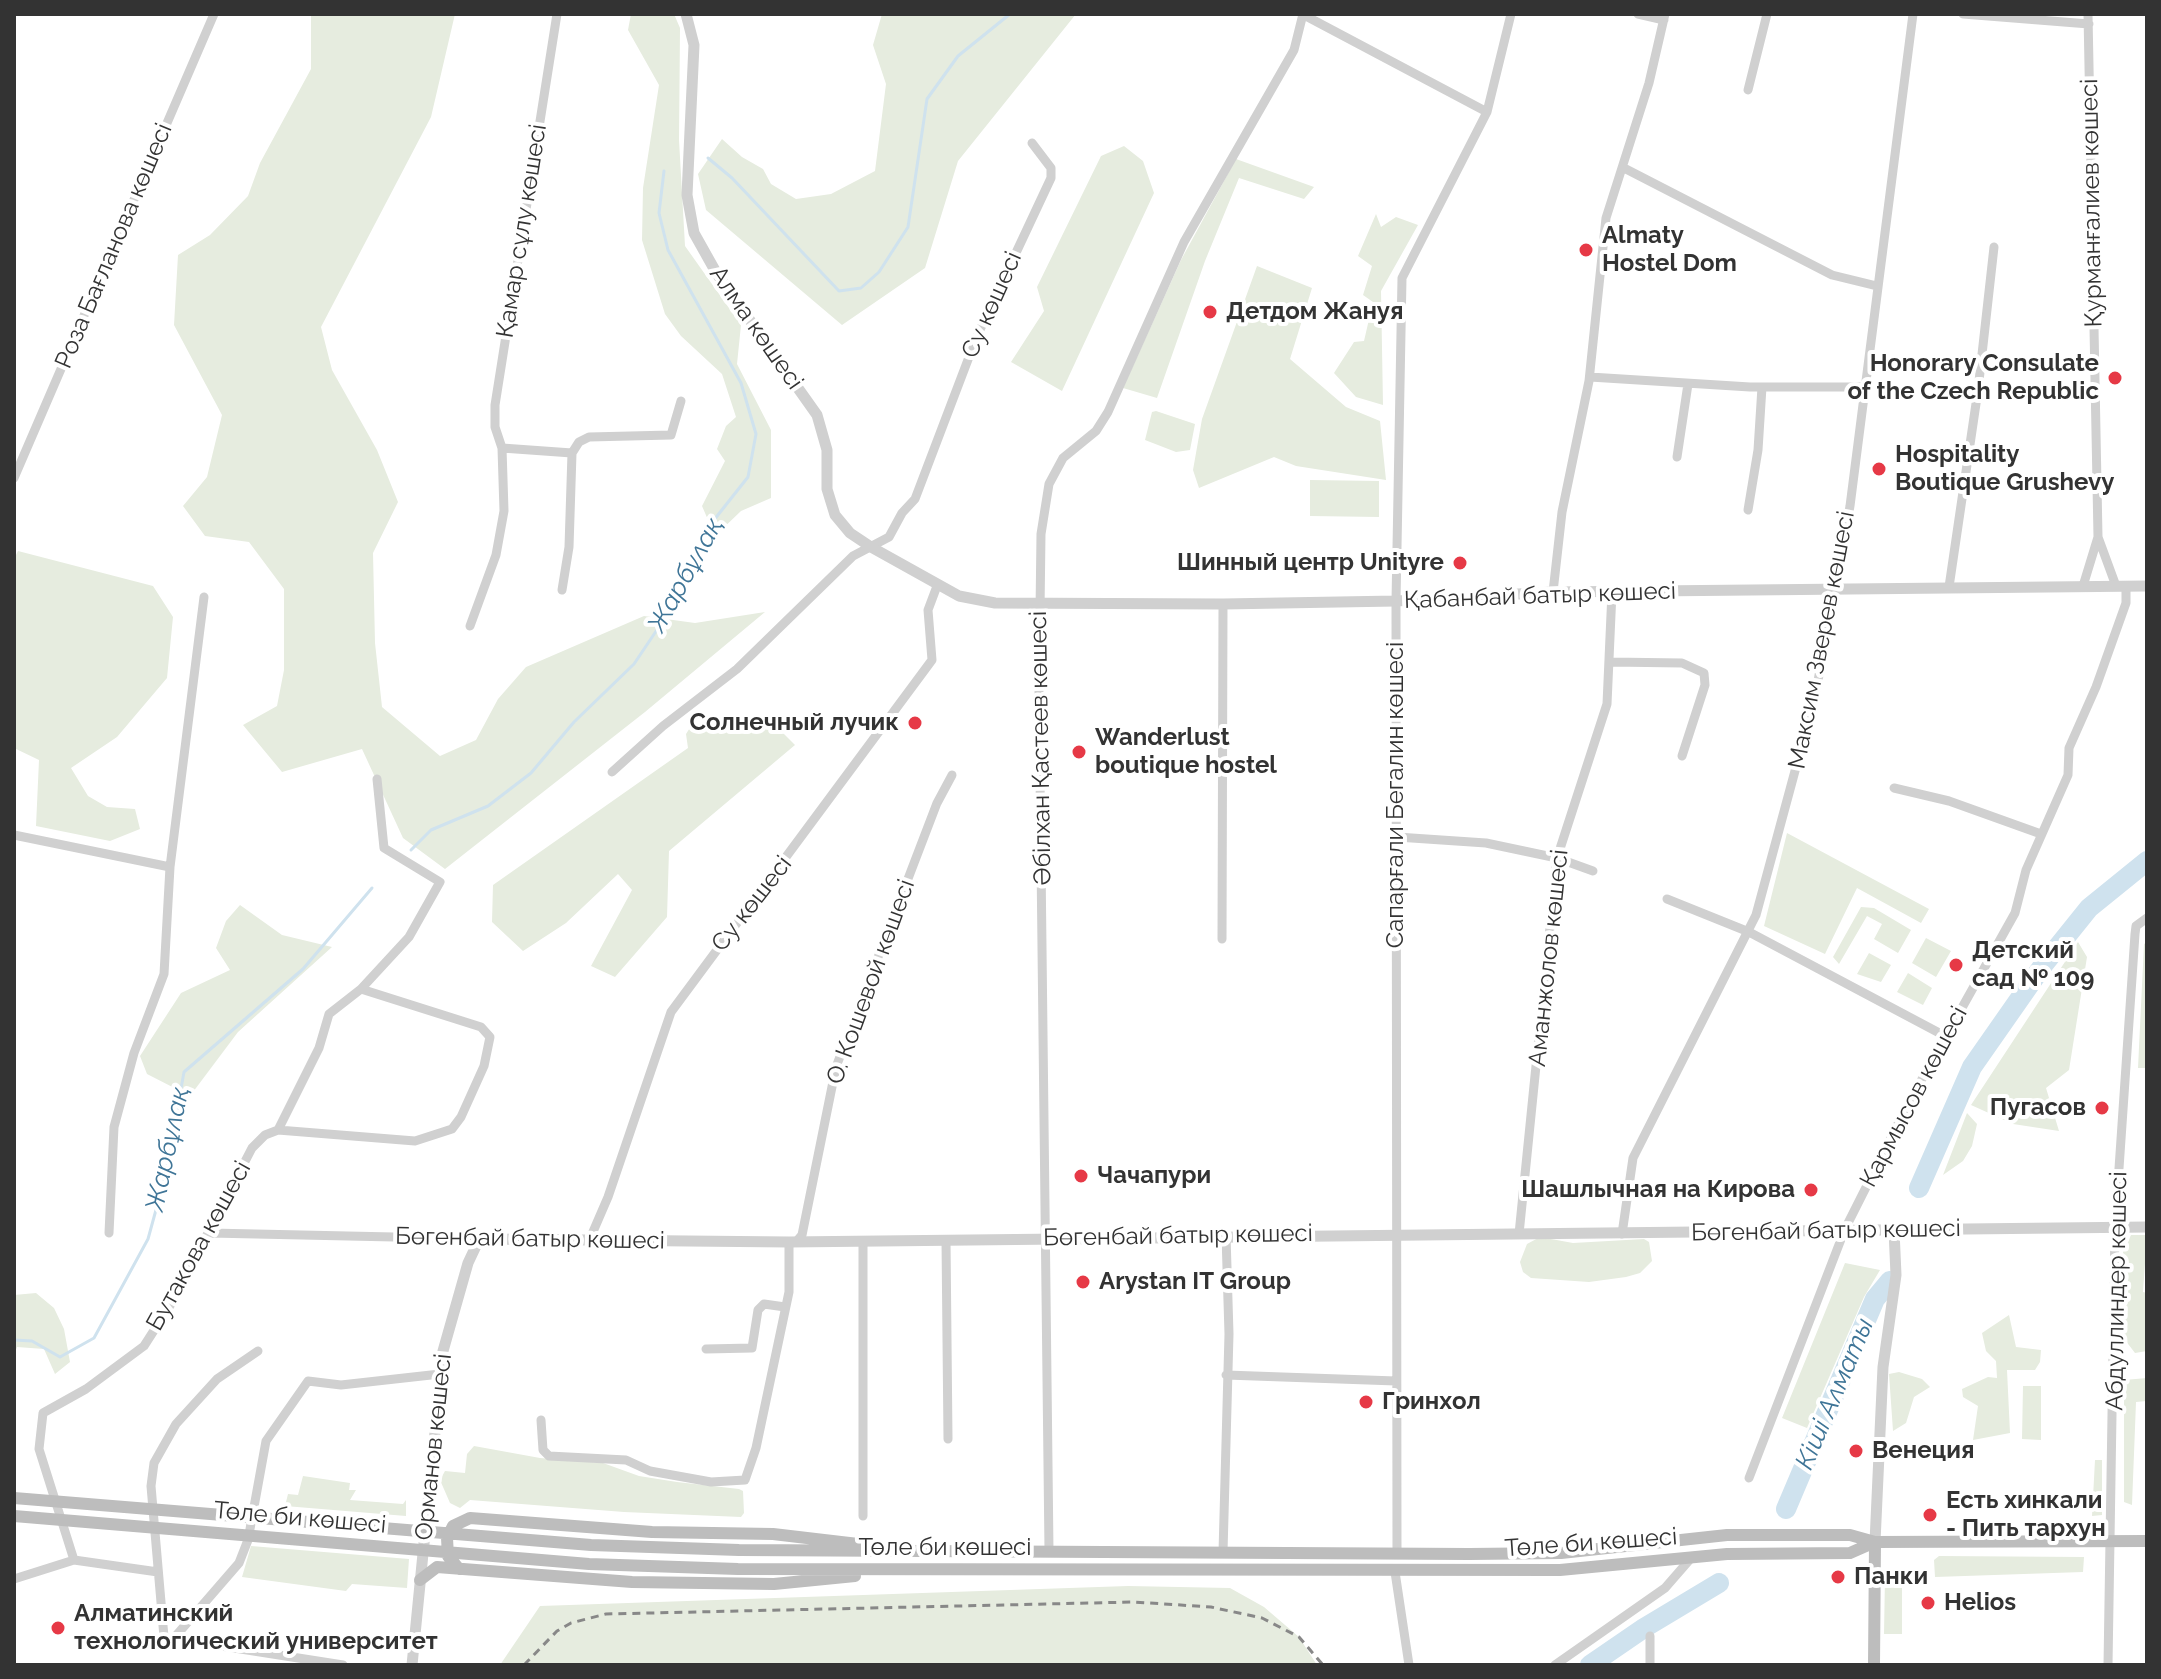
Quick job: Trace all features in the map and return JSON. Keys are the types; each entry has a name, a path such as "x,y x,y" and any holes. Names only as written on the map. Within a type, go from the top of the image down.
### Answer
{"main road":[{"name":"Төле би көшесі","path":"14,1498 577,1544 739,1550 1561,1553 1727,1535 1850,1535 1875,1542 2147,1541"},
{"name":"Төле би көшесі","path":"14,1516 589,1564 738,1569 1560,1570 1692,1557 1850,1553 1875,1542"},
{"path":"459,1569 448,1556 447,1538 453,1526 470,1518 652,1532 773,1534 897,1551"},
{"path":"1874,1665 1875,1542"},
{"path":"420,1580 437,1567 632,1582 764,1584 898,1570"}],"street":[{"name":"Роза Бағланова көшесі","path":"14,478 214,14"},
{"name":"Қамар сұлу көшесі","path":"470,626 496,555 504,511 502,448 495,427 495,405 557,14"},
{"name":"Алма көшесі","path":"686,14 694,45 687,195 694,233 717,274 817,415 827,450 827,489 835,515 850,533 937,586"},
{"path":"1303,14 1487,112"},
{"name":"Әбілхан Қастеев көшесі","path":"1049,1551 1039,602 1041,534 1049,484 1063,458 1096,431 1108,412 1184,242 1294,50 1303,14"},
{"name":"Сапарғали Бегалин көшесі","path":"1397,1553 1396,601 1402,278 1487,112 1511,14"},
{"path":"1553,592 1562,512 1590,377 1606,218 1624,168 1664,17 1638,14"},
{"path":"1748,90 1767,14"},
{"name":"Максим Зверев көшесі","path":"1622,1234 1633,1158 1749,932 1781,830 1815,697 1865,387 1913,14"},
{"path":"1963,14 2088,19"},
{"name":"Қурманғалиев көшесі","path":"2088,19 2098,537"},
{"name":"Су көшесі","path":"871,547 889,537 902,513 915,499 977,336 1051,178 1051,168 1032,143"},
{"path":"1624,168 1832,275 1877,286"},
{"path":"1949,587 1978,390 1994,247"},
{"path":"1590,377 1762,387 1865,387"},
{"path":"1677,457 1688,384"},
{"path":"1748,510 1758,450 1762,387"},
{"path":"562,590 569,547 572,453 579,442 589,437 671,435 681,401"},
{"path":"502,448 572,453"},
{"path":"2098,537 2121,586"},
{"path":"2083,586 2098,537"},
{"path":"612,772 663,726 737,669 853,556 871,547"},
{"name":"Су көшесі","path":"589,1241 608,1197 671,1012 783,865 932,660 928,621 937,586"},
{"name":"Қабанбай батыр көшесі","path":"937,586 959,596 995,603 1223,604 1396,601 1553,592 2147,586"},
{"name":"Қармысов көшесі","path":"1749,1478 1845,1229 1945,1036 2015,913 2026,870 2068,775 2069,748 2096,687 2126,603 2121,586"},
{"name":"Аманжолов көшесі","path":"1519,1234 1557,858 1604,716 1611,662 1612,592"},
{"path":"109,1233 114,1127 134,1053 164,974 170,867 204,597"},
{"path":"1222,939 1223,604"},
{"path":"1611,662 1682,663 1704,673 1705,685 1682,756"},
{"name":"О. Кошевой көшесі","path":"541,1420 543,1450 549,1456 626,1460 650,1471 711,1482 740,1483 750,1474 789,1292 793,1242 802,1235 836,1067 937,803 952,775"},
{"name":"Бутакова көшесі","path":"74,1560 39,1449 43,1413 86,1389 144,1346 210,1233 252,1148 265,1135 278,1130 319,1048 329,1014 361,989 409,937 440,882 384,848 377,779"},
{"path":"1894,788 1949,801 2041,834"},
{"path":"14,835 170,867"},
{"path":"1397,837 1486,843 1557,858 1593,871"},
{"path":"1667,899 1749,932 1945,1036"},
{"name":"Абдуллиндер көшесі","path":"2108,1665 2108,1541 2114,1447 2115,1227 2135,934 2144,919"},
{"path":"278,1130 415,1141 452,1129 461,1117 484,1066 490,1037 481,1027 361,989"},
{"name":"Бөгенбай батыр көшесі","path":"210,1233 793,1242 2147,1227"},
{"path":"1875,1542 1883,1367 1896,1275 1894,1230"},
{"path":"1223,1552 1226,1235"},
{"name":"Орманов көшесі","path":"412,1665 440,1374 468,1263 476,1246 486,1239"},
{"path":"946,1240 948,1439"},
{"path":"863,1241 863,1516"},
{"path":"706,1349 752,1348 758,1310 764,1304 785,1307"},
{"path":"258,1351 217,1379 176,1424 154,1463 151,1486 164,1637 343,1665"},
{"path":"174,1638 239,1563 248,1540 266,1441 308,1381 353,1384 440,1374"},
{"path":"1226,1375 1396,1381"},
{"path":"1555,1665 1665,1588 1692,1557"},
{"path":"14,1579 74,1560 158,1572"},
{"path":"1395,1572 1409,1665"},
{"path":"1650,1636 1650,1665"}],"shaded area":[{"path":"311,14 455,14 431,117 321,327 332,370 377,450 398,502 373,553 375,643 382,707 440,756 476,740 498,699 526,667 644,616 695,623 765,612 645,712 445,869 403,838 362,749 282,772 243,725 277,706 284,670 284,589 249,542 205,536 183,506 207,477 222,415 174,325 178,255 210,235 248,196 260,163 311,69"},
{"path":"631,14 674,14 680,28 679,140 685,246 741,325 737,364 771,430 771,498 741,511 715,536 702,506 725,461 717,449 726,426 736,417 722,374 681,336 665,314 642,240 643,188 659,85 628,30"},
{"path":"882,14 1076,14 958,161 925,268 842,325 706,210 698,174 722,139 742,157 763,169 771,184 796,199 831,194 875,171 886,84 873,45"},
{"path":"1124,146 1143,161 1154,193 1062,391 1011,362 1044,311 1037,287 1101,156"},
{"path":"1236,159 1314,187 1304,199 1239,178 1205,261 1157,398 1123,388 1181,260"},
{"path":"1376,214 1381,227 1396,217 1418,225 1381,291 1383,405 1356,397 1334,373 1354,342 1364,341 1373,302 1363,295 1372,266 1358,256"},
{"path":"1257,266 1312,288 1290,359 1346,407 1380,421 1386,480 1296,466 1274,457 1199,488 1193,470 1202,419"},
{"path":"1152,412 1195,424 1190,450 1176,452 1145,440"},
{"path":"1310,480 1379,481 1379,517 1310,516"},
{"path":"18,551 153,586 173,617 167,678 117,737 71,768 88,796 107,807 135,809 140,829 110,841 36,826 39,760 14,748 14,559"},
{"path":"768,718 795,745 669,851 667,917 615,977 591,966 632,890 618,874 566,923 523,951 492,922 493,885 688,748 686,734 693,723 744,725"},
{"path":"1787,833 1929,909 1921,923 1857,888 1825,954 1764,926"},
{"path":"240,905 282,935 332,947 238,1032 190,1096 147,1074 140,1056 181,993 230,970 216,948 226,921"},
{"path":"1861,907 1874,908 1911,930 1898,953 1874,939 1882,924 1867,916 1839,964 1833,957"},
{"path":"1926,938 1951,951 1936,977 1912,963"},
{"path":"2078,942 2087,957 2069,1070 2046,1088 2059,1131 2013,1124 1971,1105"},
{"path":"2147,942 2147,1068 2138,1068 2144,944"},
{"path":"1869,953 1891,965 1881,982 1857,974"},
{"path":"1908,973 1932,988 1923,1005 1897,992"},
{"path":"1967,1113 1977,1124 1972,1146 1963,1161 1943,1175"},
{"path":"2131,1235 2147,1235 2143,1292 2147,1293 2147,1351 2135,1353 2122,1336 2127,1299 2123,1252"},
{"path":"1540,1237 1573,1243 1644,1239 1649,1242 1652,1261 1640,1273 1626,1277 1589,1282 1531,1278 1523,1272 1520,1262 1527,1244"},
{"path":"1845,1263 1880,1270 1864,1297 1807,1428 1782,1418"},
{"path":"36,1293 54,1308 64,1329 70,1362 55,1374 44,1349 17,1347 14,1355 14,1295"},
{"path":"2009,1315 2016,1347 2041,1350 2040,1362 2035,1370 2007,1370 2010,1433 1973,1440 1978,1406 1963,1397 1962,1389 1988,1377 1997,1378 1996,1361 1986,1351 1982,1333"},
{"path":"1899,1372 1922,1379 1930,1387 1914,1397 1906,1423 1893,1431 1889,1374"},
{"path":"2147,1378 2147,1401 2136,1402 2132,1505 2124,1502 2124,1380"},
{"path":"2023,1386 2041,1386 2041,1440 2022,1439"},
{"path":"474,1446 540,1458 603,1463 639,1476 739,1489 743,1491 744,1513 741,1517 624,1512 470,1500 460,1508 450,1503 440,1480 445,1471 465,1473 467,1454"},
{"path":"2095,1460 2102,1460 2102,1515 2092,1516"},
{"path":"303,1476 350,1483 349,1490 356,1490 350,1500 403,1504 406,1500 406,1516 285,1506 288,1494 298,1495"},
{"path":"251,1546 409,1559 407,1588 352,1584 346,1591 242,1577"},
{"path":"1939,1556 2084,1557 2083,1572 1935,1577 1934,1560"},
{"path":"1896,1570 1902,1580 1902,1634 1884,1634 1885,1577 1889,1571"},
{"path":"1128,1586 1230,1588 1264,1607 1299,1637 1317,1665 500,1665 540,1606"}],"waterway":[{"name":"Жарбұлақ","path":"708,158 732,178 839,291 861,288 879,272 908,227 927,99 958,56 1010,14"},
{"name":"Жарбұлақ","path":"411,850 431,830 488,806 531,773 574,722 634,664 679,597 710,525 748,477 756,434 741,383 668,250 659,213 664,171"},
{"name":"Кіші Алматы","path":"1919,1188 1972,1067 2044,964 2089,908 2147,861"},
{"name":"Жарбұлақ","path":"14,1340 32,1341 60,1357 94,1338 148,1239 165,1177 184,1072 303,969 372,888"},
{"name":"Кіші Алматы","path":"1786,1509 1875,1299 1890,1281"},
{"name":"Кіші Алматы","path":"1590,1665 1719,1583"}],"railway":[{"path":"524,1665 557,1631 571,1623 606,1614 1134,1602 1211,1607 1262,1618 1299,1637 1323,1665"}],"place":[{"name":"Almaty Hostel Dom","path":"1586,250"},
{"name":"Детдом Жануя","path":"1210,312"},
{"name":"Honorary Consulate of the Czech Republic","path":"2115,378"},
{"name":"Hospitality Boutique Grushevy","path":"1879,469"},
{"name":"Шинный центр Unityre","path":"1460,563"},
{"name":"Солнечный лучик","path":"915,723"},
{"name":"Wanderlust boutique hostel","path":"1079,752"},
{"name":"Детский сад № 109","path":"1956,965"},
{"name":"Пугасов","path":"2102,1108"},
{"name":"Чачапури","path":"1081,1176"},
{"name":"Шашлычная на Кирова","path":"1811,1190"},
{"name":"Arystan IT Group","path":"1083,1282"},
{"name":"Гринхол","path":"1366,1402"},
{"name":"Венеция","path":"1856,1451"},
{"name":"Есть хинкали - Пить тархун","path":"1930,1515"},
{"name":"Панки","path":"1838,1577"},
{"name":"Helios","path":"1928,1603"},
{"name":"Алматинский технологический университет","path":"58,1628"}]}
